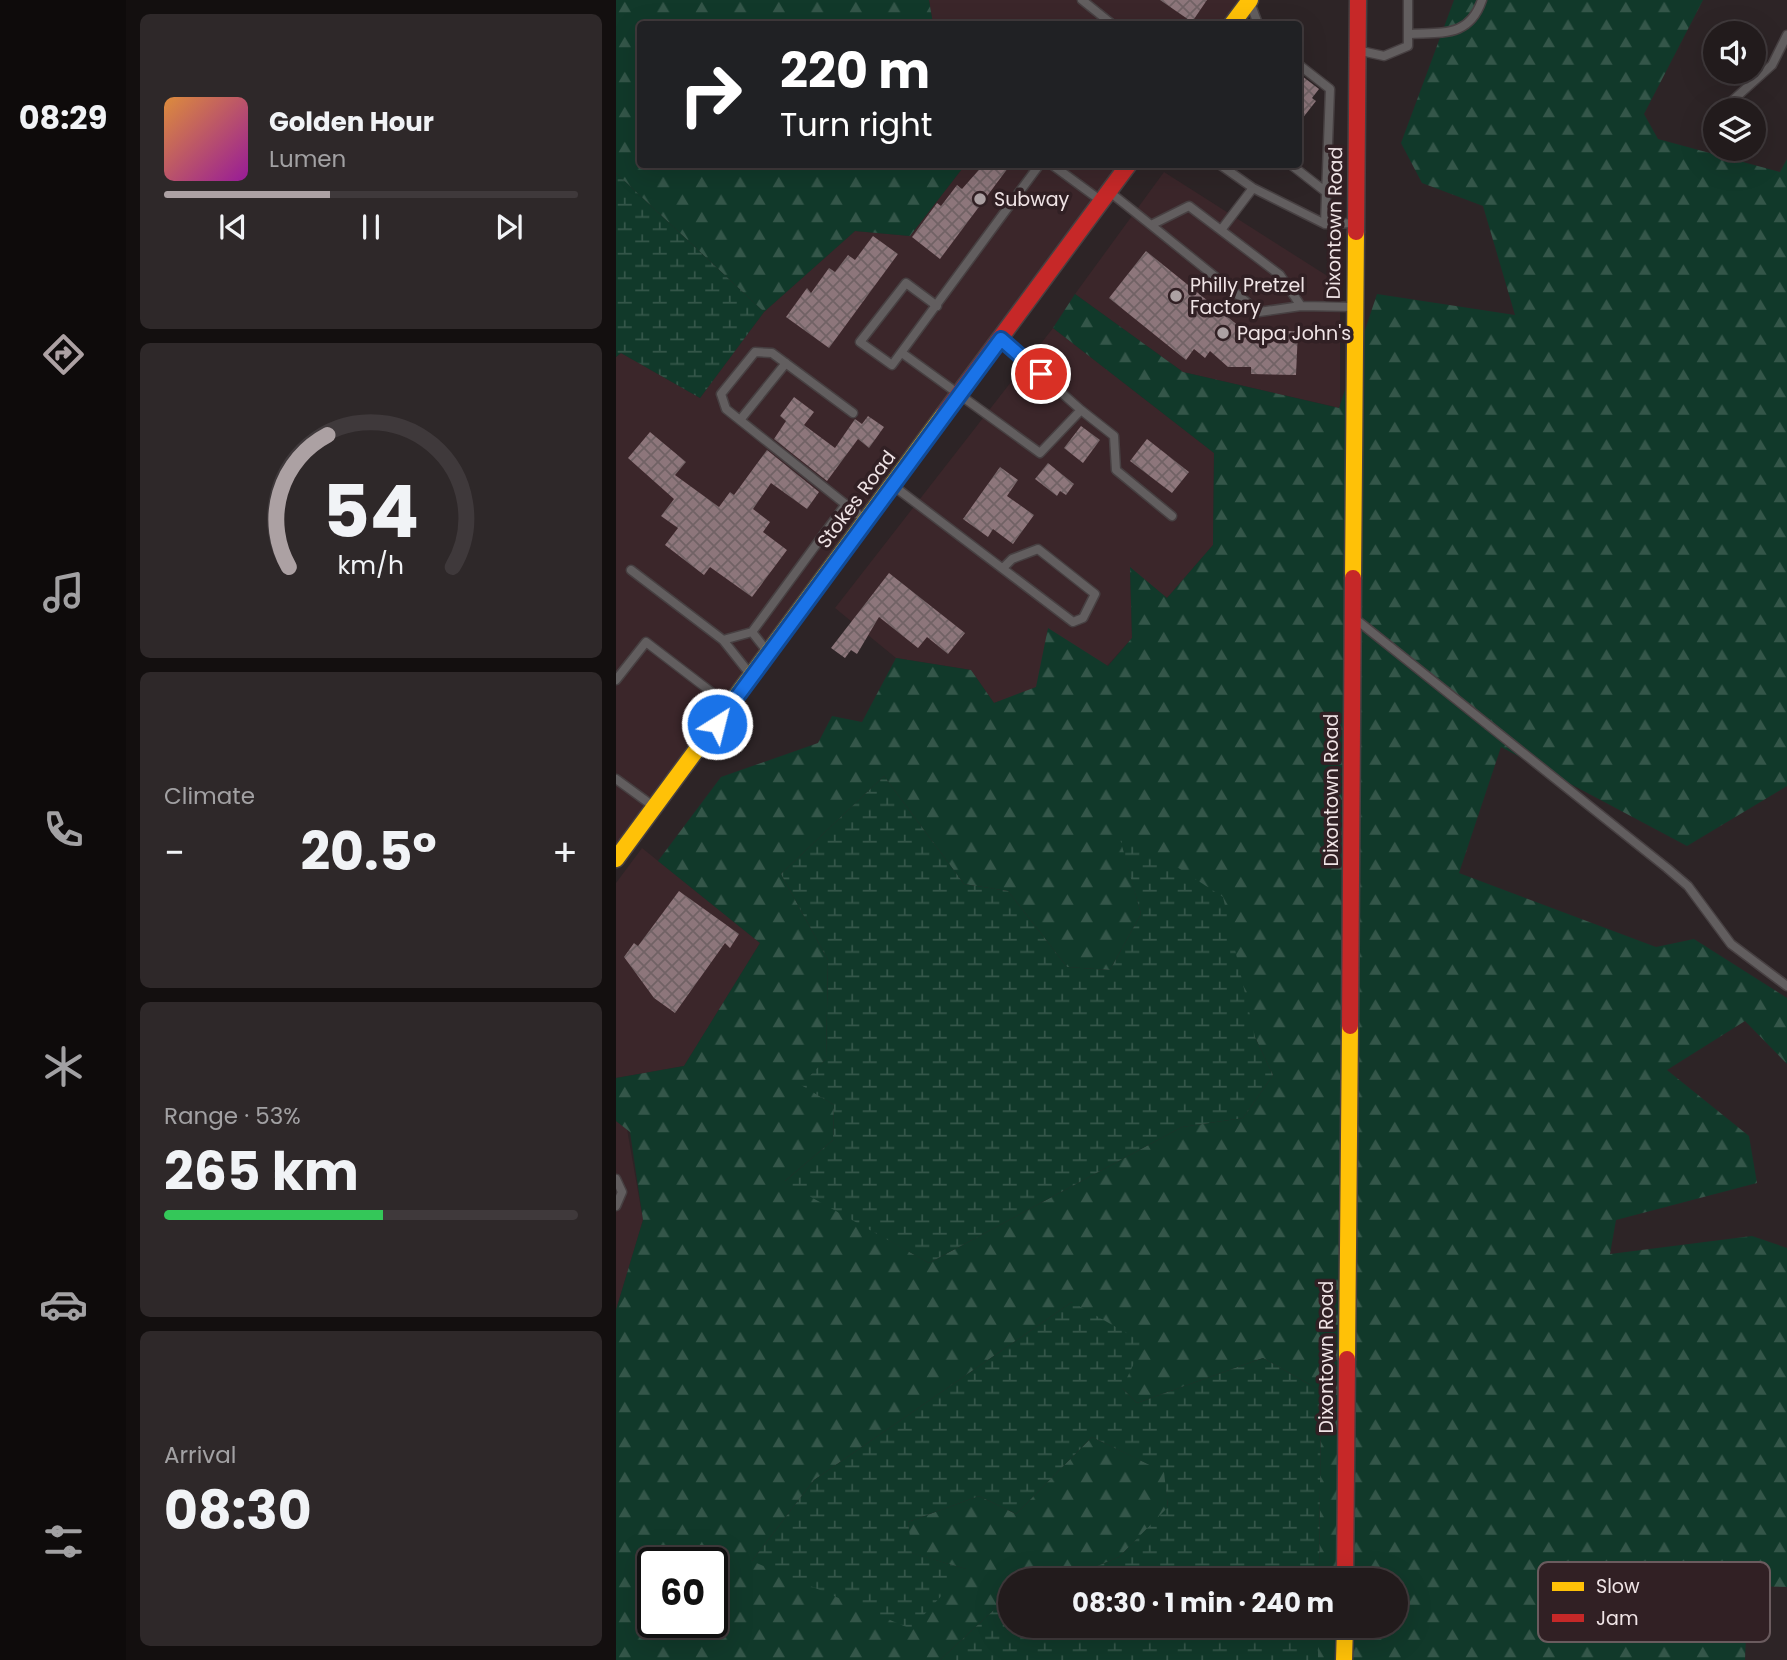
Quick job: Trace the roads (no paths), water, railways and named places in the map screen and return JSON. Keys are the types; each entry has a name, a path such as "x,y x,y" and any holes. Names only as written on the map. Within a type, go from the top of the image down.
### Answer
{"street":[{"path":"1234,21 1249,0"},
{"name":"Dixontown Road","path":"1345,1568 1354,307 1359,0"},
{"name":"Stokes Road","path":"616,859 1126,168"},
{"path":"1344,1660 1345,1638"}],"lane":[{"path":"1082,0 1108,21"},
{"path":"1249,0 1257,21"},
{"path":"1358,50 1384,56 1408,46 1408,0"},
{"path":"1408,34 1453,31 1466,26 1477,16 1482,0"},
{"path":"1735,98 1772,65 1787,35"},
{"path":"1302,67 1330,89 1325,224"},
{"path":"937,306 906,283 860,342 892,365 937,306 1037,168"},
{"path":"1058,168 1151,225 1259,312 1301,306 1354,307"},
{"path":"1225,168 1253,188 1325,224 1355,223"},
{"path":"1295,168 1326,192"},
{"path":"1221,230 1253,188"},
{"path":"1151,225 1189,206 1280,275 1301,306"},
{"path":"1001,339 1114,436 1116,470 1171,516"},
{"path":"853,413 772,353 755,352 721,394 726,409 867,520"},
{"path":"902,353 1040,453 1081,410"},
{"path":"740,420 786,363"},
{"path":"893,485 1073,622 1083,618 1096,594 1038,549 1012,559 1003,568"},
{"path":"723,640 752,632 846,504"},
{"path":"806,558 826,575"},
{"path":"631,570 723,640 752,676"},
{"path":"1353,617 1667,868 1688,886 1731,944 1787,986"},
{"path":"752,632 769,654"},
{"path":"616,680 646,642 730,706"},
{"path":"616,779 654,806"},
{"path":"616,1179 622,1192 616,1206"}],"place":[{"name":"Subway","path":"980,199"},
{"name":"Philly Pretzel Factory","path":"1176,296"},
{"name":"Papa John's","path":"1223,333"}]}
